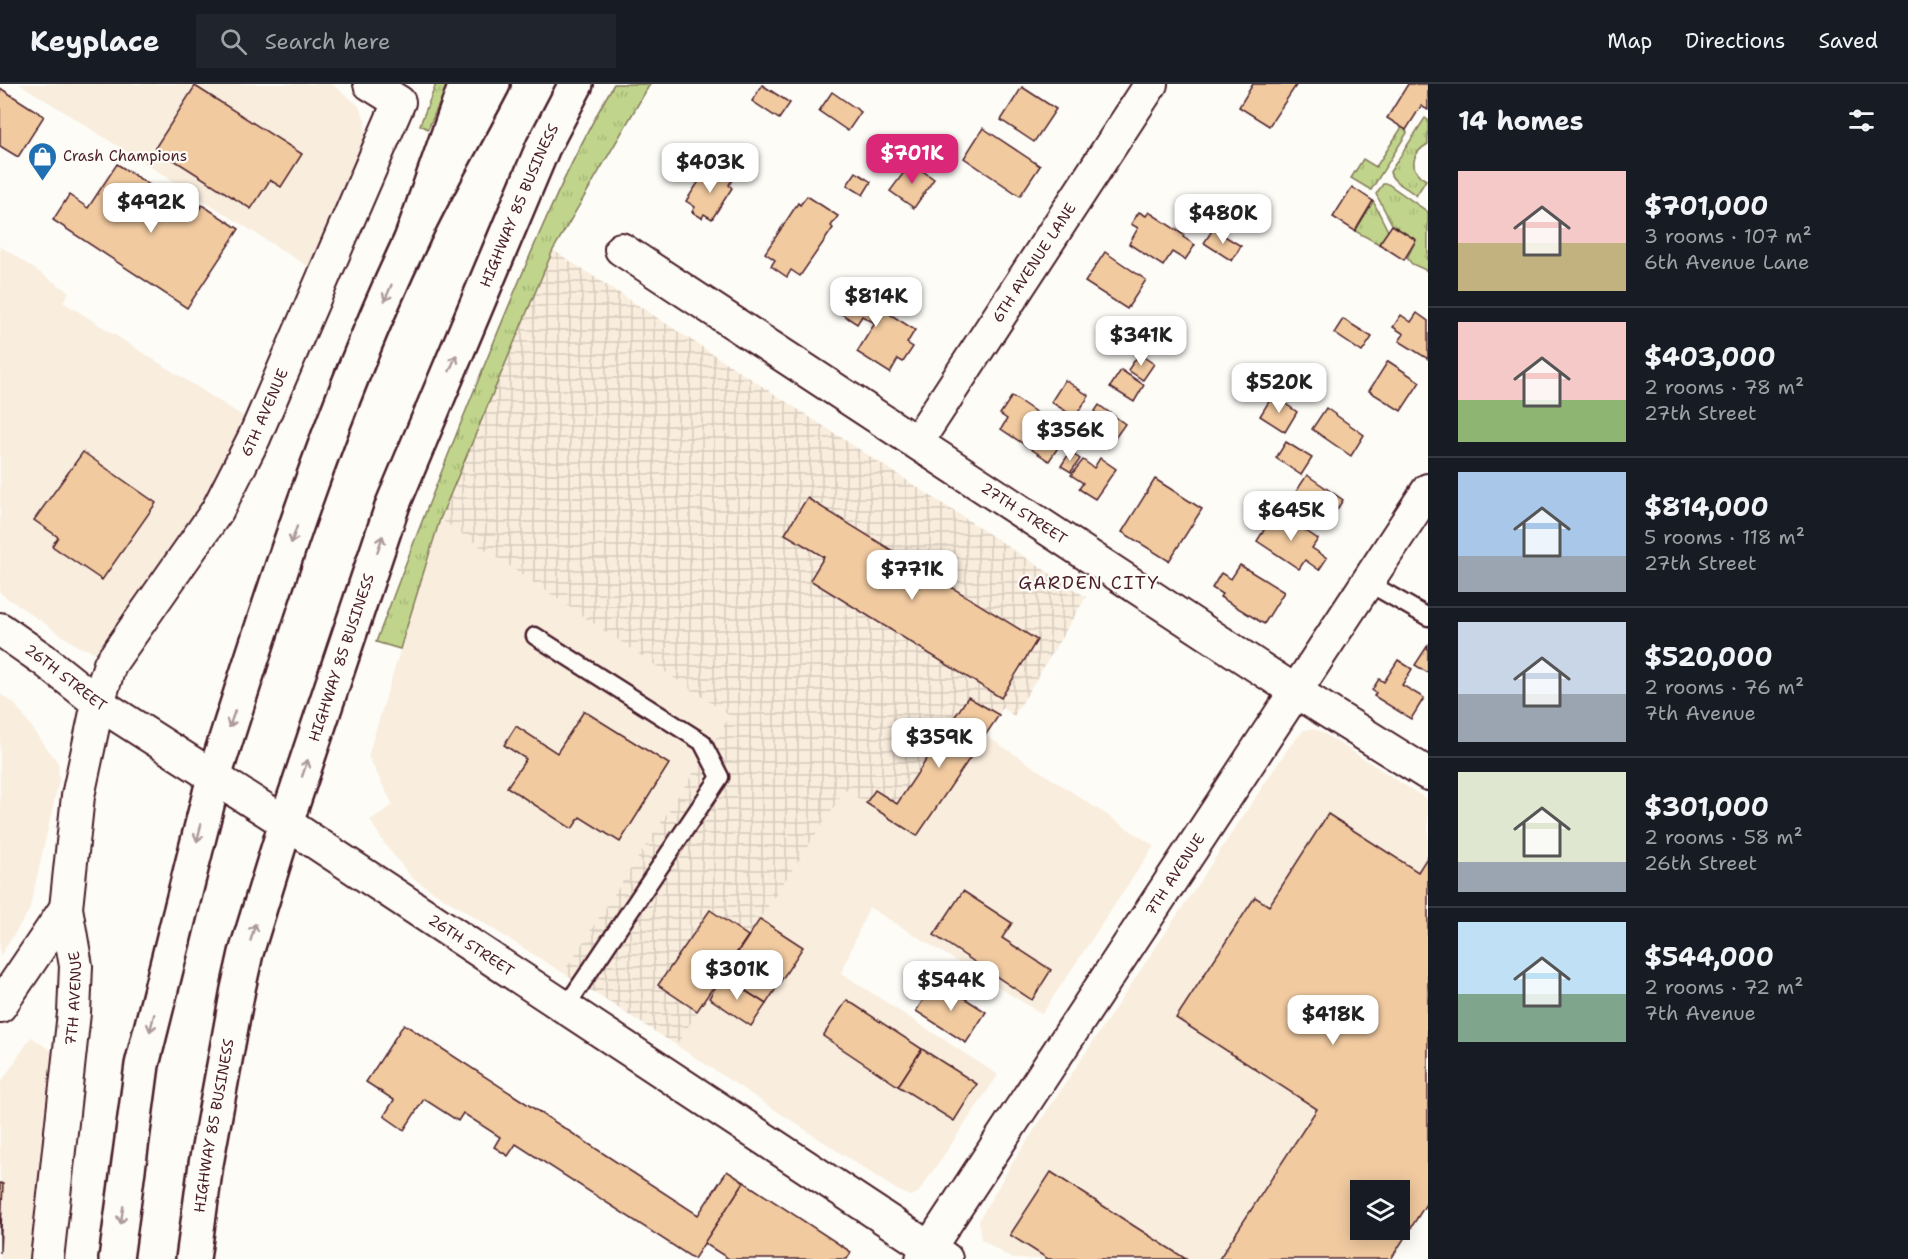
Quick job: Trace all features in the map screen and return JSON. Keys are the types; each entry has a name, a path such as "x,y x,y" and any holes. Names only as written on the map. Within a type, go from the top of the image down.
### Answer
{"main road":[{"path":"116,1259 142,1065 214,777 313,479 357,365 411,240 466,84"},
{"path":"411,240 494,84"},
{"name":"HIGHWAY 85 BUSINESS","path":"193,1259 206,1164 238,988 246,953 286,824 393,504 543,147 576,84"}],"street":[{"name":"6TH AVENUE","path":"98,704 110,664 217,511 254,438 399,102 370,84"},
{"name":"6TH AVENUE LANE","path":"917,442 1151,84"},
{"name":"27TH STREET","path":"621,249 1296,691 1428,774"},
{"name":"7TH AVENUE","path":"932,1255 1428,490"},
{"name":"26TH STREET","path":"0,628 98,704 214,777 566,1008 932,1255"},
{"name":"7TH AVENUE","path":"46,1259 74,1013 76,966 66,908 78,796 98,704"},
{"path":"0,1006 66,908"}],"lane":[{"path":"1367,582 1428,617"},
{"path":"535,636 702,742 720,777 566,1008"}],"shaded area":[{"path":"20,84 332,84 358,105 365,119 365,149 315,271"},
{"path":"0,246 69,292 63,302 249,420 206,502 126,618 95,652 79,647 0,593"},
{"path":"553,250 1086,597 1014,716 1003,708 917,836 845,790 676,1045 563,973 730,716 440,519"},
{"path":"440,519 730,716 563,973 412,878 384,843 370,820 393,805 368,756"},
{"path":"0,694 14,703 58,763 59,780 29,911 0,956"},
{"path":"1304,730 1320,731 1428,800 1428,1199 1410,1227 1410,1180 1350,1180 1350,1240 1401,1240 1389,1259 1012,1259 981,1239 979,1220 1011,1165 1289,747"},
{"path":"985,735 1154,846 1042,1014 869,907 841,973 998,1075 918,1193 910,1196 897,1190 676,1045 842,787"},
{"path":"31,1037 59,1056 30,1259 0,1259 0,1084"}],"green space":[{"path":"436,84 448,84 428,129 420,125"},
{"path":"614,84 650,84 553,250 440,519 400,649 376,642 447,458 533,248 579,148"},
{"path":"1425,118 1428,120 1428,144 1418,152 1414,167 1426,180 1416,196 1397,182 1390,172"},
{"path":"1402,127 1407,133 1371,190 1351,178 1363,159 1376,167"},
{"path":"1383,184 1388,184 1428,212 1428,271 1412,264 1407,258 1416,240 1393,226 1376,194"},
{"path":"1373,201 1388,231 1379,244 1355,231"}],"building":[{"path":"1253,84 1297,84 1269,126 1239,107"},
{"path":"1408,84 1428,84 1428,110 1421,106 1406,130 1387,118"},
{"path":"762,85 790,103 779,119 752,101"},
{"path":"195,86 302,154 281,187 270,180 251,209 155,148"},
{"path":"1022,87 1056,109 1034,142 1001,120"},
{"path":"0,88 44,116 18,157 0,146"},
{"path":"832,92 861,112 848,131 819,111"},
{"path":"983,128 1040,166 1020,196 964,158"},
{"path":"911,163 934,179 914,208 890,191"},
{"path":"117,164 196,215 202,205 239,229 187,308 53,220 69,195 88,208"},
{"path":"719,171 732,180 729,185 732,188 712,219 704,214 702,218 692,212 695,207 686,201 705,172 714,178"},
{"path":"856,172 871,182 863,195 847,185"},
{"path":"1352,187 1373,201 1355,231 1333,217"},
{"path":"807,196 838,216 831,226 833,228 800,276 791,270 787,277 771,266 775,260 765,253 798,203 800,205"},
{"path":"1139,212 1146,216 1149,212 1195,245 1185,260 1172,252 1163,266 1129,244 1138,228 1131,224"},
{"path":"1392,225 1416,240 1404,260 1379,244"},
{"path":"1213,229 1241,246 1232,261 1204,243"},
{"path":"1105,252 1146,280 1127,309 1085,282"},
{"path":"848,282 872,296 869,301 915,330 907,343 913,347 903,362 898,359 890,373 857,352 875,323 862,316 857,324 831,307"},
{"path":"1417,313 1428,321 1428,359 1399,341 1404,334 1393,327 1401,315 1411,322"},
{"path":"1343,319 1372,337 1362,352 1334,333"},
{"path":"1139,354 1154,364 1143,380 1128,370"},
{"path":"1388,361 1420,382 1401,411 1369,391"},
{"path":"1121,370 1144,385 1134,402 1110,387"},
{"path":"1065,380 1089,396 1075,417 1051,402"},
{"path":"1273,395 1297,412 1285,432 1260,416"},
{"path":"1012,396 1052,423 1049,427 1065,437 1049,461 1001,429 1007,419 1000,414"},
{"path":"1099,405 1125,424 1108,448 1082,430"},
{"path":"1326,408 1364,435 1351,456 1312,429"},
{"path":"1286,442 1312,458 1301,475 1276,458"},
{"path":"83,452 156,503 102,580 52,546 58,537 34,520"},
{"path":"1070,452 1080,459 1071,472 1061,466"},
{"path":"1100,458 1116,469 1095,499 1079,489 1083,483 1071,475 1083,460 1094,468"},
{"path":"1307,475 1343,500 1327,525 1290,501"},
{"path":"1155,479 1202,509 1169,561 1122,532"},
{"path":"807,498 1037,640 1001,698 810,580 824,557 785,534"},
{"path":"1276,511 1318,539 1312,548 1327,558 1319,570 1305,560 1299,569 1257,541"},
{"path":"1240,565 1284,592 1264,624 1220,597 1222,594 1212,588 1221,573 1231,579"},
{"path":"1428,645 1428,673 1415,665"},
{"path":"1398,660 1412,669 1402,685 1424,698 1411,719 1374,696 1376,693 1372,690 1379,679 1384,682"},
{"path":"968,697 999,715 917,836 866,803 875,790 897,804"},
{"path":"584,711 669,764 620,842 580,817 572,829 507,787 526,759 504,745 516,726 557,753"},
{"path":"1328,814 1418,872 1428,856 1428,1201 1410,1229 1410,1180 1350,1180 1350,1240 1403,1240 1391,1259 1219,1259 1317,1109 1176,1018 1255,897 1269,906"},
{"path":"963,891 1012,923 1002,938 1051,970 1032,1000 934,935"},
{"path":"710,910 748,936 697,1011 658,985"},
{"path":"760,919 803,947 766,1004 722,976"},
{"path":"722,976 766,1004 751,1026 709,998"},
{"path":"936,980 986,1012 966,1043 916,1011"},
{"path":"847,1000 922,1049 898,1086 823,1036"},
{"path":"404,1024 698,1215 727,1171 744,1182 694,1259 516,1144 508,1156 494,1147 500,1137 463,1113 458,1121 424,1099 404,1130 384,1116 394,1100 366,1082"},
{"path":"922,1049 977,1084 954,1121 898,1086"},
{"path":"1051,1172 1186,1259 1048,1259 1010,1235"},
{"path":"744,1182 851,1252 847,1259 729,1259 704,1243"},
{"path":"0,1183 3,1184 0,1253"}],"place":[{"name":"Crash Champions","path":"42,182"}],"district":[{"name":"GARDEN CITY","path":"1089,583"}]}
